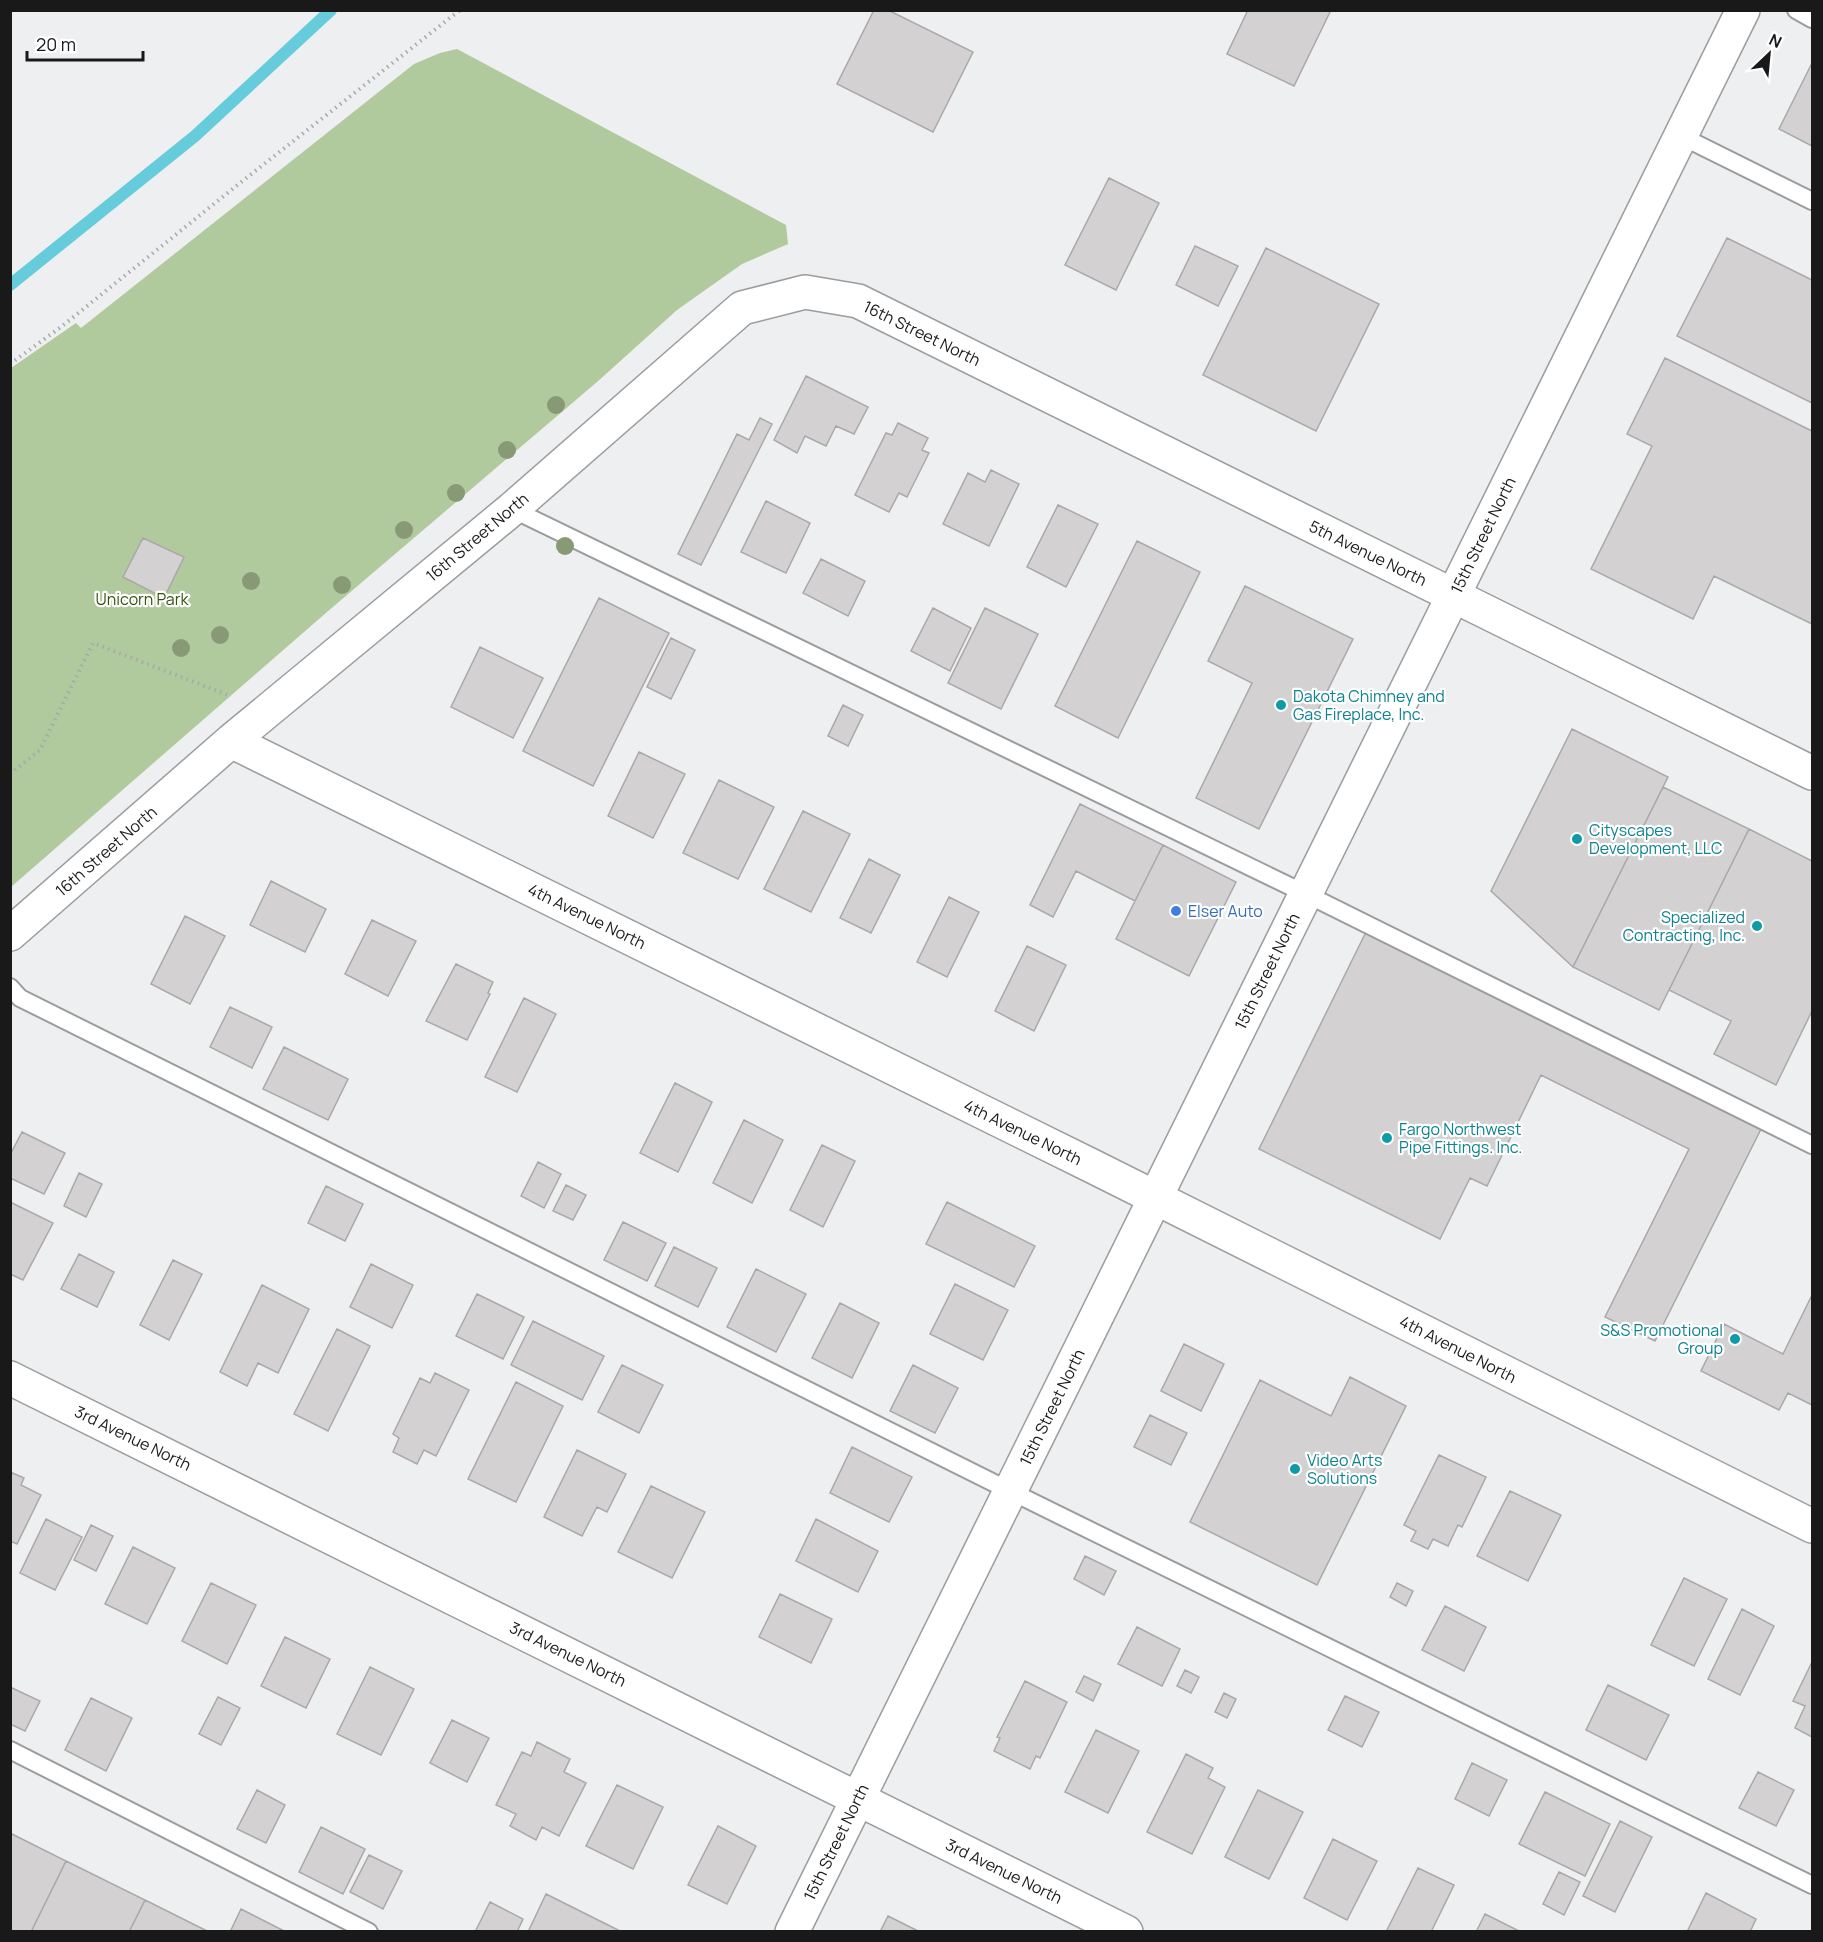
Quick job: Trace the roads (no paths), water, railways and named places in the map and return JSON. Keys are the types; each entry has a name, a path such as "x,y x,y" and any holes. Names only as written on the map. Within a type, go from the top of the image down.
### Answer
{"street":[{"name":"15th Street North","path":"792,1932 1743,10"},
{"name":"16th Street North","path":"10,934 231,741 512,509 742,308 805,292 858,301 987,365"},
{"name":"5th Avenue North","path":"987,365 1812,772"},
{"name":"4th Avenue North","path":"231,741 1812,1526"},
{"name":"3rd Avenue North","path":"10,1378 1126,1932"}],"lane":[{"path":"1796,10 1812,18"},
{"path":"1680,136 1812,201"},
{"path":"512,509 1306,894 1812,1145"},
{"path":"10,987 20,998 1010,1491 1812,1885"},
{"path":"10,1750 369,1932"}],"waterway":[{"path":"10,285 195,136 331,10"}],"place":[{"name":"Dakota Chimney and Gas Fireplace, Inc.","path":"1281,705"},
{"name":"Cityscapes Development, LLC","path":"1577,839"},
{"name":"Elser Auto","path":"1176,911"},
{"name":"Specialized Contracting, Inc.","path":"1757,926"},
{"name":"Fargo Northwest Pipe Fittings. Inc.","path":"1387,1138"},
{"name":"S&S Promotional Group","path":"1735,1339"},
{"name":"Video Arts Solutions","path":"1295,1469"}],"park label":[{"name":"Unicorn Park","path":"142,599"}]}
